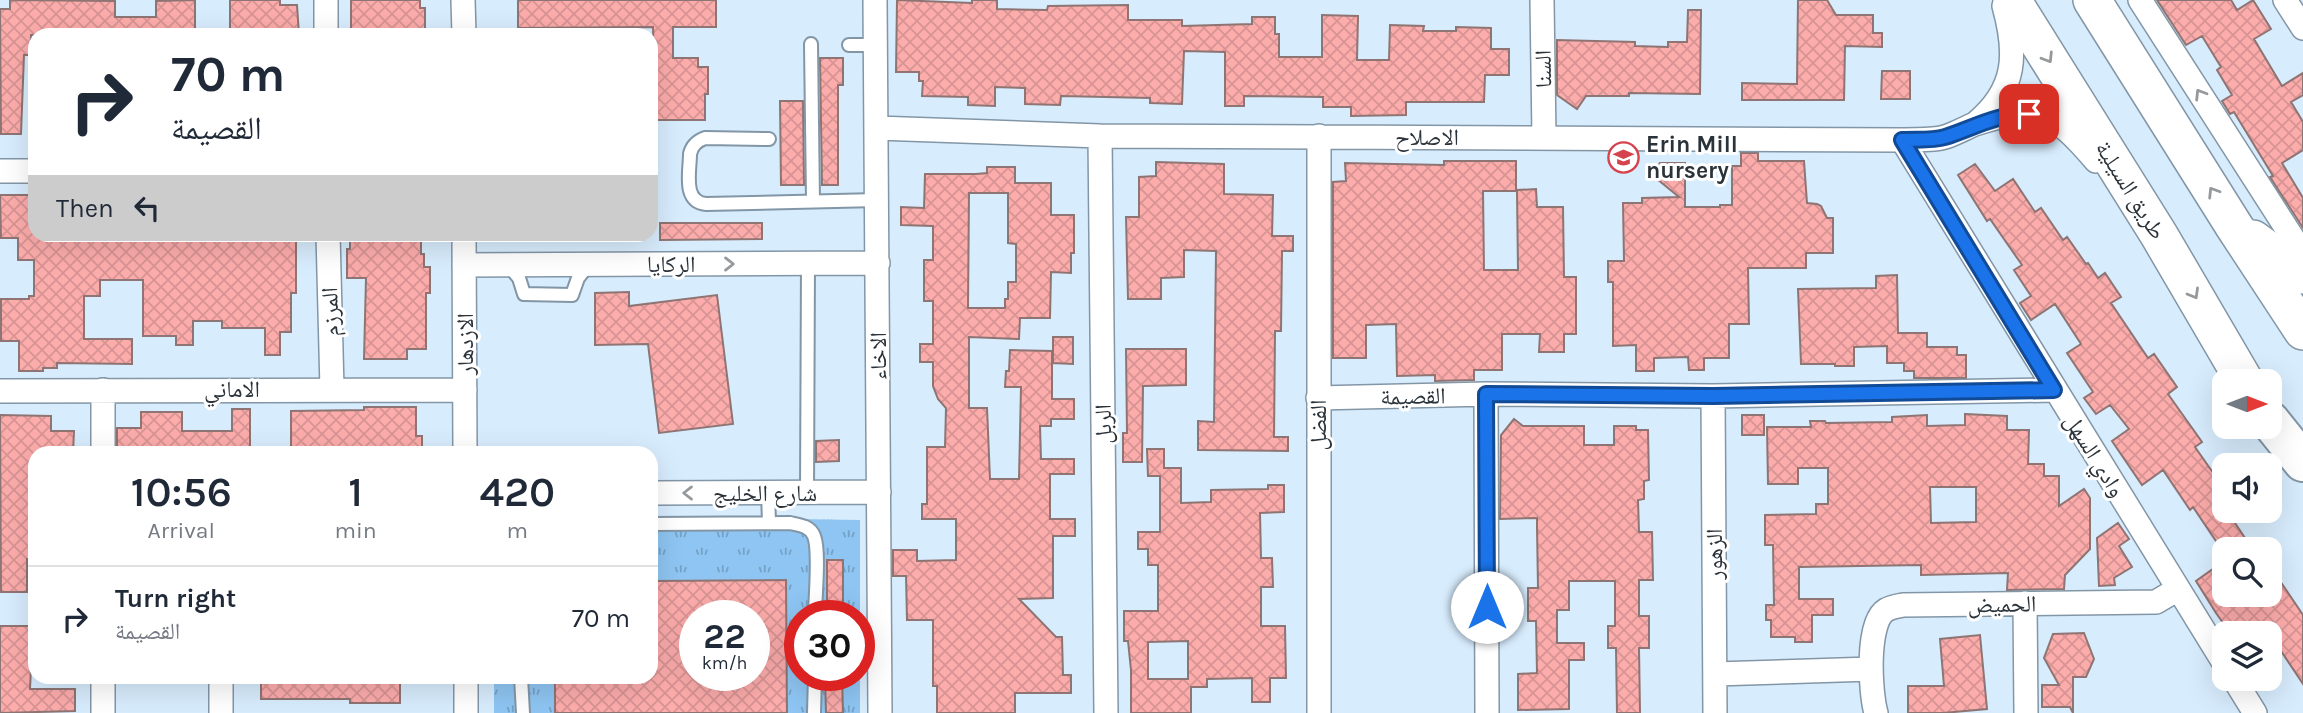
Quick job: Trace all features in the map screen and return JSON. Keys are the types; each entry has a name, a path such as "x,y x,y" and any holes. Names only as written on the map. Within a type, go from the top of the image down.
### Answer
{"highway":[{"path":"2282,437 2303,462"}],"main road":[{"name":"طريق السيلية","path":"2012,0 2159,235 2237,369"},
{"path":"2092,0 2303,331"},
{"path":"2234,226 2303,275"},
{"path":"2280,439 2303,476"}],"street":[{"path":"326,0 326,28"},
{"path":"463,0 464,28"},
{"name":"الاخاء","path":"872,600 879,492 875,0"},
{"name":"السنا","path":"1542,0 1544,138"},
{"name":"الاصلاح","path":"1974,125 1996,103 2009,79 2013,55 2012,33 2002,0"},
{"path":"2140,0 2303,254"},
{"path":"2286,0 2303,29"},
{"name":"الاصلاح","path":"877,128 1100,136 1902,140 1942,138 2015,113 2043,114 2070,131 2159,235"},
{"name":"الربل","path":"1100,136 1106,713"},
{"name":"الفضل","path":"1319,136 1319,713"},
{"name":"وادي السهل","path":"1902,140 2212,644"},
{"path":"0,171 28,171"},
{"name":"المرزم","path":"328,242 332,389"},
{"name":"الازدهار","path":"464,242 465,446"},
{"name":"الركايا","path":"464,265 878,263"},
{"path":"103,390 103,446"},
{"name":"الاماني","path":"0,391 465,390"},
{"name":"القصيمة","path":"1318,398 1486,394 1713,396 2054,390"},
{"path":"1486,394 1487,713"},
{"name":"الزهور","path":"1713,396 1715,713"},
{"name":"شارع الخليج","path":"658,493 879,492"},
{"name":"الحميض","path":"1876,713 1871,669 1874,631 1878,619 1886,610 1903,605 2155,601 2178,589"},
{"path":"2025,603 2026,713"},
{"path":"1714,674 1871,669"},
{"name":"الاخاء","path":"875,678 880,713"},
{"path":"103,684 103,713"},
{"path":"221,684 221,713"},
{"path":"466,684 466,713"},
{"path":"2241,691 2255,713"}],"lane":[{"path":"811,44 813,201"},
{"path":"849,45 876,45"},
{"path":"769,139 705,138 694,144 690,154 691,197 700,203 877,200"},
{"path":"807,492 808,263"},
{"path":"768,492 769,523"},
{"path":"658,524 769,523 805,526 814,535 816,549 815,600"},
{"path":"521,684 523,713"},
{"path":"814,713 815,691"}],"green space":[{"path":"658,517 860,520 860,600 784,600 784,691 860,691 860,713 494,713 494,684 658,684"}],"building":[{"path":"10,0 115,1 115,17 156,17 156,1 195,0 195,28 28,28 28,55 24,55 21,134 1,134 0,9 10,9"},
{"path":"230,0 280,0 280,5 297,5 299,28 230,28"},
{"path":"351,0 420,0 420,8 425,8 425,28 351,28"},
{"path":"518,0 716,0 716,27 673,27 673,58 698,58 698,67 708,67 705,120 658,120 658,28 518,28"},
{"path":"897,0 972,3 972,0 997,0 997,9 1047,10 1048,6 1128,5 1128,20 1182,20 1182,26 1252,24 1252,17 1275,17 1275,34 1279,34 1279,57 1322,57 1322,15 1358,16 1357,60 1389,60 1390,25 1424,26 1423,31 1456,31 1456,27 1491,28 1491,49 1509,49 1509,75 1485,75 1484,102 1406,102 1406,115 1351,116 1351,107 1323,107 1323,97 1244,96 1244,106 1225,106 1225,52 1184,51 1182,104 1150,103 1150,98 1061,96 1060,105 1025,104 1025,88 995,87 995,106 968,105 968,97 922,96 923,81 919,81 919,72 896,72"},
{"path":"1798,0 1827,0 1836,15 1873,15 1873,33 1882,33 1882,47 1845,46 1844,100 1742,100 1742,83 1797,84"},
{"path":"2157,0 2231,0 2237,10 2253,0 2271,29 2254,39 2282,86 2303,73 2303,95 2291,102 2303,122 2303,150 2282,163 2303,198 2303,228 2270,177 2273,176 2234,112 2230,114 2222,101 2232,95 2217,70 2221,67 2202,36 2186,45"},
{"path":"1688,10 1701,10 1700,94 1629,93 1629,96 1586,96 1577,109 1557,95 1557,40 1635,42 1635,46 1668,47 1668,42 1687,42"},
{"path":"820,58 843,58 843,85 838,85 838,185 822,185"},
{"path":"1882,71 1910,71 1910,99 1881,99"},
{"path":"780,101 803,101 804,185 781,185"},
{"path":"1741,153 1758,153 1758,161 1804,161 1807,203 1821,206 1827,218 1833,218 1833,253 1806,253 1806,268 1748,268 1749,324 1729,324 1729,358 1704,358 1704,370 1689,370 1688,357 1654,358 1654,371 1636,371 1636,345 1613,346 1613,282 1608,282 1608,261 1624,261 1623,203 1642,203 1642,198 1679,197 1651,174 1660,163 1685,163 1685,207 1732,205 1732,166 1741,166"},
{"path":"1444,161 1516,161 1516,191 1483,191 1484,270 1518,270 1517,190 1536,189 1537,207 1563,207 1564,277 1576,277 1576,334 1564,334 1564,352 1539,352 1540,334 1502,334 1502,370 1474,370 1474,380 1435,381 1435,375 1397,376 1396,324 1366,325 1366,358 1333,358 1333,182 1346,181 1345,163 1444,165"},
{"path":"1156,162 1224,164 1224,194 1273,195 1272,236 1293,236 1293,251 1282,251 1281,331 1275,331 1274,437 1288,437 1288,451 1198,450 1198,421 1214,422 1216,251 1184,250 1184,277 1161,278 1161,299 1128,299 1126,217 1139,217 1139,177 1156,176"},
{"path":"1975,164 1995,191 2013,179 2035,212 2041,208 2063,240 2067,237 2098,278 2105,273 2121,297 2111,303 2148,358 2154,354 2177,387 2168,394 2202,442 2195,447 2212,471 2212,523 2235,523 2244,537 2213,537 2193,507 2190,510 2163,470 2142,485 2112,441 2129,429 2110,405 2096,414 2084,398 2093,392 2067,353 2081,344 2055,304 2031,320 2020,303 2031,296 2014,270 2022,265 1990,219 1987,221 1958,175"},
{"path":"987,167 1015,167 1015,183 1051,183 1051,215 1074,215 1071,273 1051,272 1050,318 1020,318 1019,339 969,337 969,408 987,408 990,479 1019,479 1021,387 1005,387 1010,350 1052,351 1052,399 1074,399 1074,419 1051,419 1051,426 1040,426 1041,459 1074,459 1074,474 1050,474 1050,519 1075,519 1075,536 1053,536 1053,598 1019,599 1056,637 1062,637 1063,675 1071,675 1071,693 1015,693 1015,713 937,713 937,686 933,686 933,620 907,620 906,576 893,576 893,550 917,550 917,561 956,560 956,519 922,519 922,504 927,504 927,447 945,447 946,408 938,399 933,386 933,362 920,362 920,344 933,344 933,301 924,301 924,260 933,260 933,226 901,225 901,207 924,208 925,174 987,173","holes":["969,193 1008,193 1008,243 1016,244 1016,282 1008,282 1005,308 968,308"]},
{"path":"0,195 28,195 28,242 296,242 296,293 291,293 291,332 280,332 280,355 265,355 265,328 222,328 222,321 193,321 193,345 176,345 176,336 143,336 143,280 100,280 100,296 84,296 84,339 132,339 132,364 57,363 57,368 43,368 43,371 19,371 19,341 1,341 1,299 29,299 29,296 34,296 34,260 18,260 18,238 1,238"},
{"path":"660,223 762,223 762,239 660,240"},
{"path":"350,242 421,242 424,267 430,267 430,293 426,293 426,349 407,349 407,359 364,359 366,278 347,278 347,249 350,249"},
{"path":"1897,275 1898,333 1927,333 1927,347 1957,347 1957,355 1966,355 1966,378 1914,378 1914,371 1904,371 1904,363 1887,363 1887,346 1854,347 1854,366 1801,364 1798,289 1876,288 1876,276"},
{"path":"629,292 629,306 717,295 733,424 659,433 648,344 595,345 595,293"},
{"path":"1053,337 1073,337 1073,364 1053,363"},
{"path":"1126,349 1186,349 1186,385 1143,386 1142,462 1123,462 1123,433 1127,433"},
{"path":"364,407 416,407 416,436 422,436 422,446 291,446 291,411 364,410"},
{"path":"232,409 250,409 250,446 117,446 117,428 141,428 141,412 182,412 182,431 232,431"},
{"path":"1965,414 2007,416 2007,430 2029,430 2028,464 2044,464 2044,476 2059,476 2059,506 2084,489 2090,498 2090,549 2065,575 2064,589 2007,590 2008,573 1921,575 1921,565 1799,567 1799,599 1833,599 1833,615 1812,615 1812,642 1795,642 1795,637 1771,637 1771,620 1766,620 1766,605 1774,605 1773,545 1765,545 1765,515 1816,514 1816,504 1828,504 1828,468 1798,468 1798,484 1768,484 1767,427 1811,427 1810,421 1892,422 1892,417 1927,415 1927,426 1965,425","holes":["1930,487 1976,487 1976,522 1931,523"]},
{"path":"0,415 51,416 51,431 74,431 73,446 28,446 27,592 1,592"},
{"path":"1742,415 1764,415 1764,435 1742,435"},
{"path":"1514,419 1523,426 1584,426 1584,445 1614,445 1614,426 1636,426 1636,430 1648,430 1649,480 1644,481 1644,499 1638,500 1639,532 1652,532 1653,580 1639,580 1639,616 1649,616 1649,648 1639,648 1640,713 1617,713 1616,648 1608,648 1608,626 1615,626 1615,581 1569,581 1569,610 1557,610 1557,643 1584,643 1584,660 1569,660 1569,709 1518,710 1518,674 1537,673 1536,621 1528,621 1528,588 1538,588 1537,518 1500,519 1501,435"},
{"path":"839,440 839,461 816,462 816,441"},
{"path":"1147,449 1164,449 1164,468 1181,468 1181,503 1211,502 1211,490 1268,489 1268,485 1284,485 1284,512 1260,513 1261,558 1272,558 1273,587 1261,587 1261,626 1285,626 1286,678 1270,678 1270,702 1252,702 1252,678 1207,679 1207,687 1191,687 1191,713 1131,713 1131,670 1128,641 1124,641 1124,611 1158,611 1158,565 1148,565 1148,549 1138,549 1138,532 1160,532 1160,476 1148,476","holes":["1188,641 1188,679 1148,679 1148,642"]},
{"path":"2118,523 2129,539 2119,546 2132,567 2114,578 2115,585 2099,586 2097,538"},
{"path":"827,560 843,560 843,600 827,600"},
{"path":"2212,570 2212,607 2196,581"},
{"path":"786,580 784,691 787,691 787,713 555,713 555,684 658,684 658,581"},
{"path":"2282,584 2303,615 2303,684 2282,652 2282,621 2222,621 2212,607 2282,607"},
{"path":"0,626 28,626 30,689 75,689 75,711 0,713"},
{"path":"2084,633 2094,659 2086,677 2073,677 2073,713 2070,707 2042,707 2042,685 2059,685 2044,658 2053,634"},
{"path":"1980,635 1987,709 1908,713 1908,686 1944,686 1940,639"},
{"path":"261,684 400,684 400,703 350,703 350,699 261,699"},
{"path":"825,691 842,691 843,713 826,713"}],"place":[{"name":"Erin Mill nursery","path":"1623,157"}],"route":[{"path":"1487,607 1486,394 1713,396 2054,390 1902,140 1942,138 2015,113 2029,114"}]}
